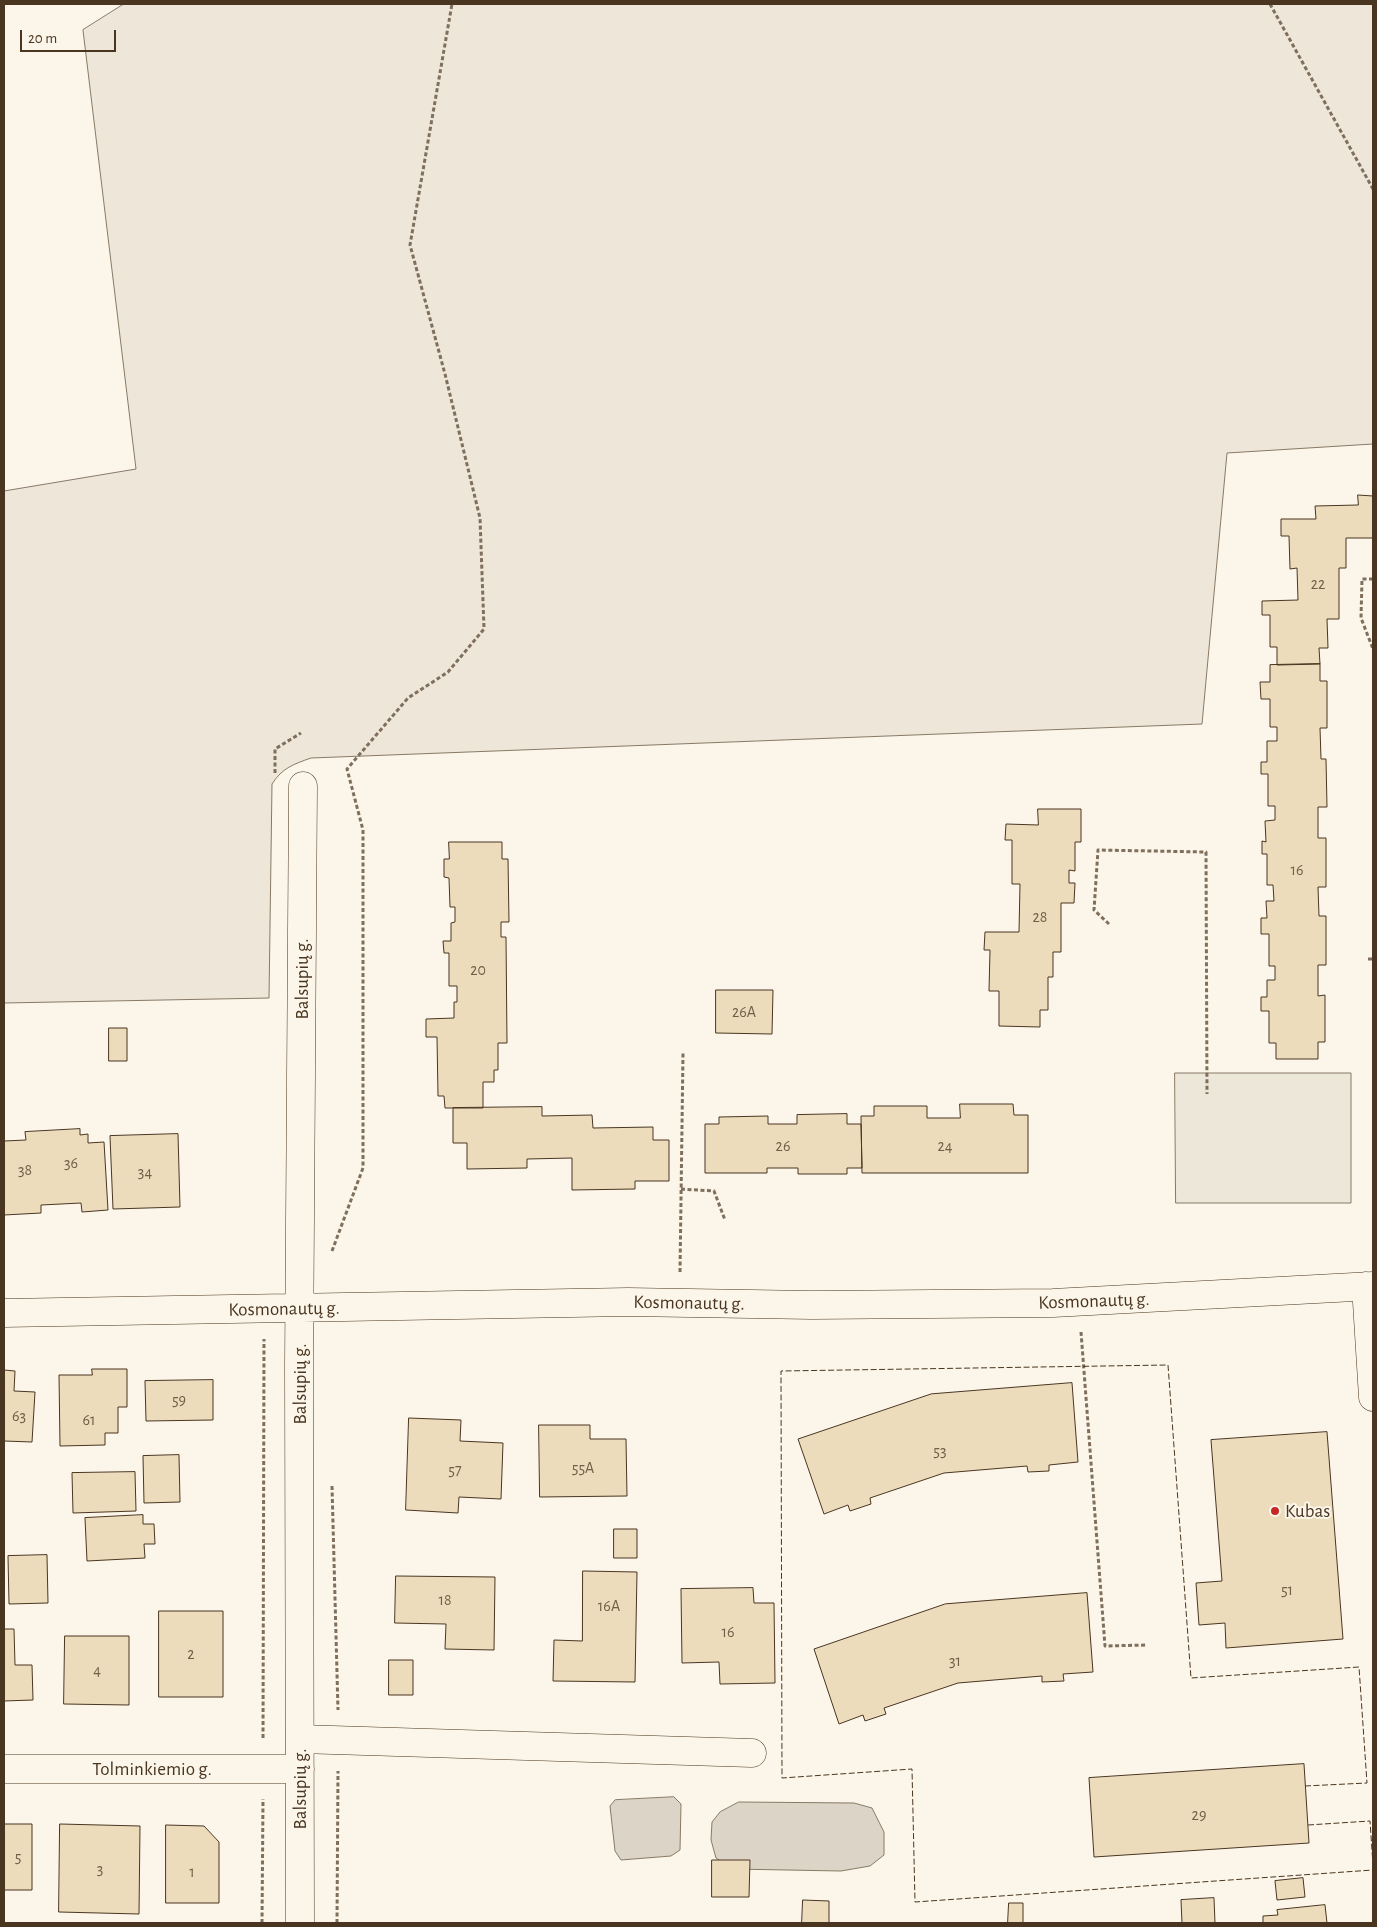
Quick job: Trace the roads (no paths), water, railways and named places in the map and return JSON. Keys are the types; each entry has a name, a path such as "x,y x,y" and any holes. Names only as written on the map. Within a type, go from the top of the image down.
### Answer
{"street":[{"name":"Balsupių g.","path":"300,1923 300,1309 303,786"},
{"name":"Kosmonautų g.","path":"4,1313 628,1302 831,1305 1080,1302 1370,1286"},
{"path":"1370,1286 1373,1397"},
{"path":"300,1739 752,1753"},
{"name":"Tolminkiemio g.","path":"4,1769 300,1769"}],"place":[{"name":"Kubas","path":"1275,1511"}]}
